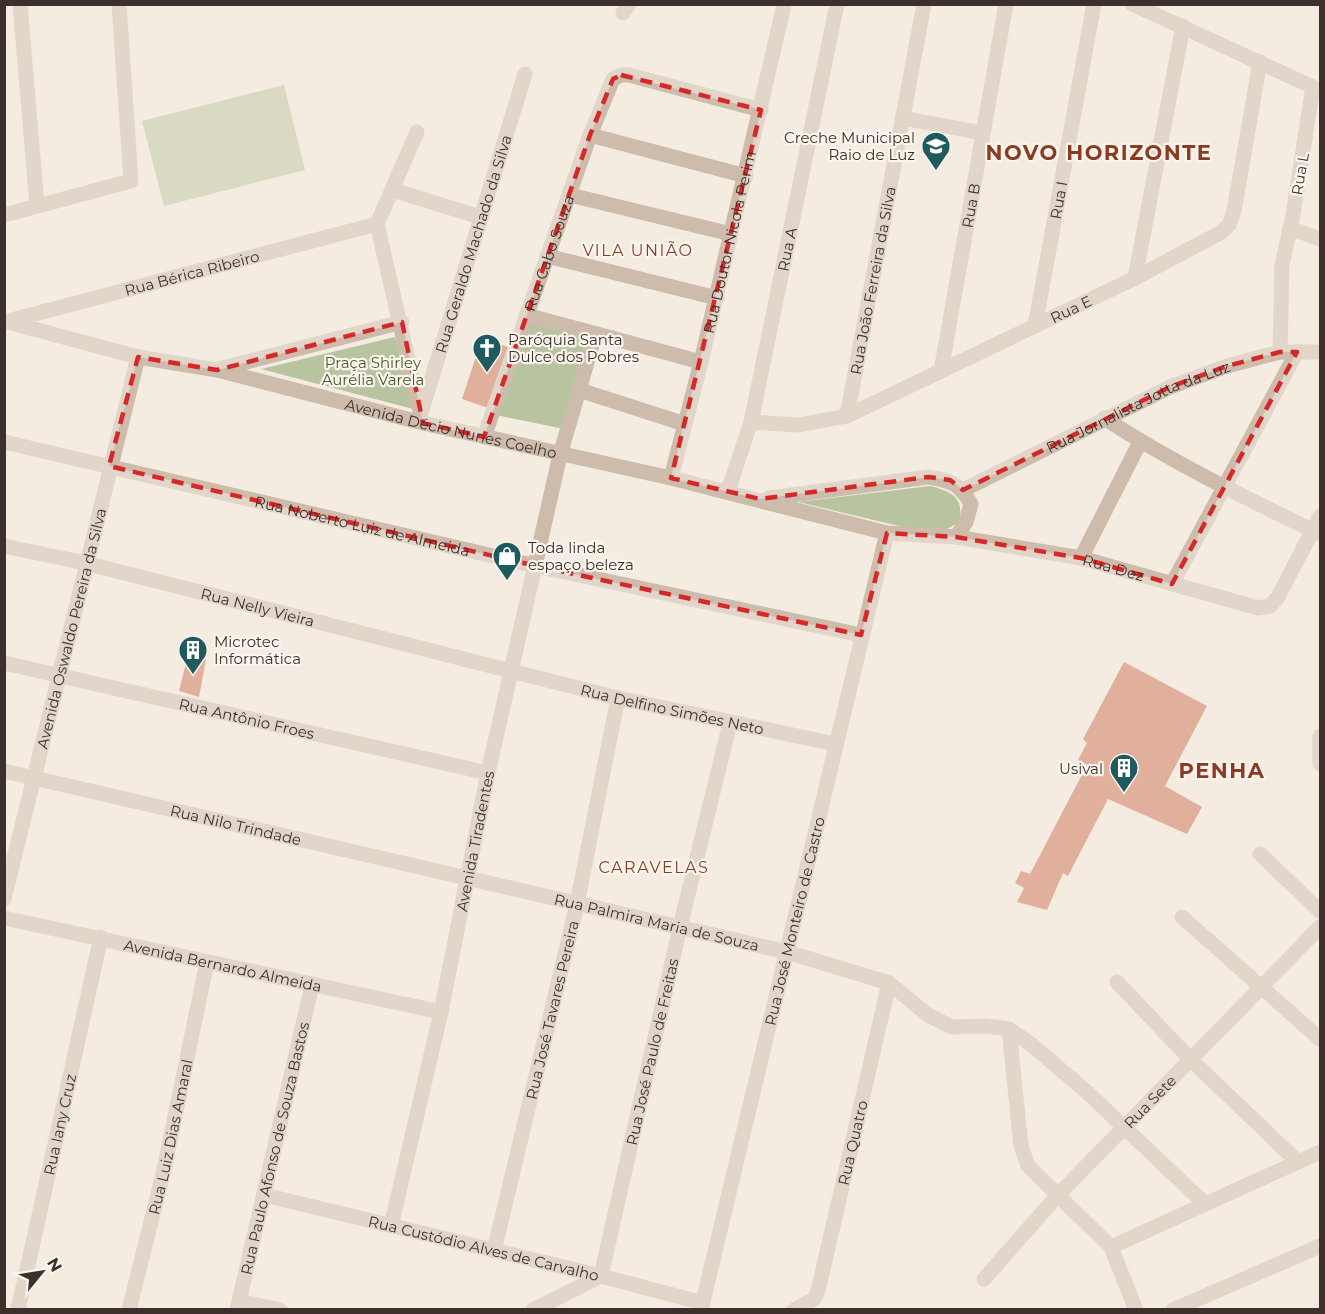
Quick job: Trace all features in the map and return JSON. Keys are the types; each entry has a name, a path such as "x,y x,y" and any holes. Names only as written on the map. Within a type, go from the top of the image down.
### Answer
{"street":[{"path":"20,4 37,206"},
{"path":"4,215 131,181 128,93 119,4"},
{"name":"Rua A","path":"728,491 751,422 837,4"},
{"name":"Rua João Ferreira da Silva","path":"847,416 924,4"},
{"name":"Rua B","path":"941,371 1006,4"},
{"name":"Rua I","path":"1035,326 1094,4"},
{"name":"Rua L","path":"1132,4 1313,87 1282,265 1280,352"},
{"name":"Rua Doutor Nicola Perim","path":"671,477 702,362 784,5"},
{"path":"1135,278 1183,26"},
{"name":"Rua E","path":"751,422 799,425 847,416 1135,278 1220,233 1228,225 1234,211 1260,62"},
{"name":"Rua Geraldo Machado da Silva","path":"422,418 480,217 525,74"},
{"name":"Rua Cabo Souza","path":"484,437 590,135 613,79 621,75 629,75 761,110"},
{"path":"902,118 982,133"},
{"path":"417,132 377,224 402,322 422,418"},
{"path":"590,135 746,176"},
{"path":"393,190 480,217"},
{"path":"570,195 731,234"},
{"name":"Rua Bérica Ribeiro","path":"6,321 377,224"},
{"path":"1290,228 1320,239"},
{"path":"547,256 717,298"},
{"path":"526,315 702,362"},
{"name":"Avenida Décio Nunes Coelho","path":"6,321 138,357 217,369 422,418 484,437 671,477 887,533"},
{"path":"217,369 402,322"},
{"name":"Avenida Tiradentes","path":"391,1226 441,1012 488,773 560,455 595,335"},
{"name":"Rua Jornalista Jotta da Luz","path":"963,489 1170,387 1227,366 1280,352 1320,352"},
{"path":"1172,584 1297,352"},
{"name":"Avenida Oswaldo Pereira da Silva","path":"4,899 85,563 138,357"},
{"path":"579,390 685,424"},
{"path":"1104,418 1140,442 1222,488 1317,532 1320,516"},
{"name":"Rua Noberto Luiz de Almeida","path":"4,442 536,567 861,635"},
{"path":"1081,558 1140,442"},
{"path":"760,499 928,477 950,480 963,489 971,504 966,522 956,537"},
{"name":"Rua Dez","path":"887,533 956,537 1081,558 1258,608 1270,606 1278,597 1317,532"},
{"name":"Rua José Monteiro de Castro","path":"702,1306 887,533"},
{"name":"Rua Nelly Vieira","path":"4,546 85,563 512,669"},
{"name":"Rua Antônio Froes","path":"4,663 488,773"},
{"name":"Rua Delfino Simões Neto","path":"512,669 618,698 835,744"},
{"name":"Rua José Tavares Pereira","path":"494,1251 577,904 618,698"},
{"name":"Rua José Paulo de Freitas","path":"601,1276 680,927 730,723"},
{"path":"1320,736 1320,764"},
{"name":"Rua Nilo Trindade","path":"4,771 467,878"},
{"path":"1260,854 1320,911"},
{"name":"Rua Palmira Maria de Souza","path":"467,878 788,952 890,983 928,1015 952,1027 985,1026 1009,1029"},
{"path":"1182,917 1320,1039"},
{"name":"Avenida Bernardo Almeida","path":"4,918 101,937 441,1012"},
{"name":"Rua Sete","path":"984,1279 1058,1195 1320,927"},
{"name":"Rua Iany Cruz","path":"18,1310 101,937"},
{"name":"Rua Luiz Dias Amaral","path":"129,1310 163,1174 207,962"},
{"path":"1117,982 1191,1060 1298,1162"},
{"name":"Rua Quatro","path":"794,1310 814,1299 890,983"},
{"name":"Rua Paulo Afonso de Souza Bastos","path":"238,1305 312,985"},
{"path":"1009,1029 1032,1045 1124,1127 1204,1203"},
{"path":"1009,1029 1021,1146 1028,1166 1111,1247 1136,1310"},
{"path":"1111,1247 1320,1152"},
{"name":"Rua Custódio Alves de Carvalho","path":"264,1195 601,1276 702,1306"},
{"path":"1173,1310 1320,1246"},
{"path":"533,1310 601,1276"},
{"path":"238,1305 280,1310"}],"highlighted area":[{"path":"621,75 761,110 671,478 760,499 928,477 950,480 963,490 1170,387 1227,366 1280,352 1297,352 1172,584 1081,558 956,537 887,533 861,635 536,566 109,466 138,357 217,370 402,322 423,423 484,437 590,135 613,79"}],"green space":[{"path":"284,85 305,170 164,206 142,121"},
{"path":"529,320 589,339 564,429 496,415"},
{"name":"Praça Shirley Aurélia Varela","path":"395,337 413,409 261,369"},
{"path":"930,486 950,493 958,501 960,507 959,522 937,535 798,502"}],"building":[{"name":"Paróquia Santa Dulce dos Pobres","path":"482,338 511,348 491,409 462,399"},
{"name":"Microtec Informática","path":"188,655 206,659 199,697 179,691"},
{"name":"Usival","path":"1124,662 1207,706 1165,786 1202,807 1187,834 1108,799 1068,876 1063,873 1047,910 1017,902 1024,888 1015,883 1021,871 1030,874 1087,765 1078,760 1087,743 1083,739"}],"place":[{"name":"Creche Municipal Raio de Luz","path":"936,172"},
{"name":"Paróquia Santa Dulce dos Pobres","path":"487,374"},
{"name":"Toda linda espaço beleza","path":"507,582"},
{"name":"Microtec Informática","path":"193,676"},
{"name":"Usival","path":"1124,794"}],"district":[{"name":"NOVO HORIZONTE","path":"1099,152"},
{"name":"VILA UNIÃO","path":"638,250"},
{"name":"PENHA","path":"1222,770"},
{"name":"CARAVELAS","path":"654,867"}]}
